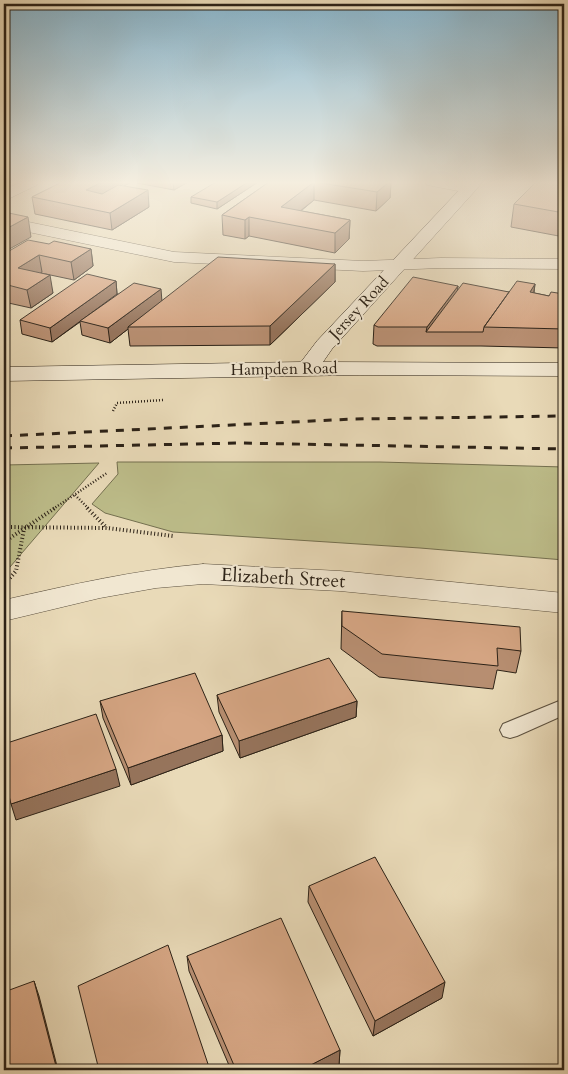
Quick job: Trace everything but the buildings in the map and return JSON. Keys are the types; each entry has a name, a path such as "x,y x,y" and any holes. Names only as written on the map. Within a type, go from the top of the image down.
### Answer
{"street":[{"path":"53,232 174,257 398,265 441,263 564,264"},
{"name":"Jersey Road","path":"306,370 324,345 428,232"},
{"name":"Hampden Road","path":"4,374 383,368 564,370"},
{"name":"Elizabeth Street","path":"4,611 100,588 156,578 204,574 340,581 564,603"}],"lane":[{"path":"510,730 564,707"}],"path":[{"path":"4,542 108,473"},
{"path":"75,495 108,528"},
{"path":"4,527 108,528 173,536"},
{"path":"4,585 16,571 24,528"}],"green space":[{"path":"117,462 380,462 564,467 564,560 420,548 173,532 105,513 92,504 118,474"},
{"path":"99,463 4,574 4,465"}],"railway":[{"path":"4,436 354,419 564,416"},
{"path":"4,448 239,443 564,449"}]}
